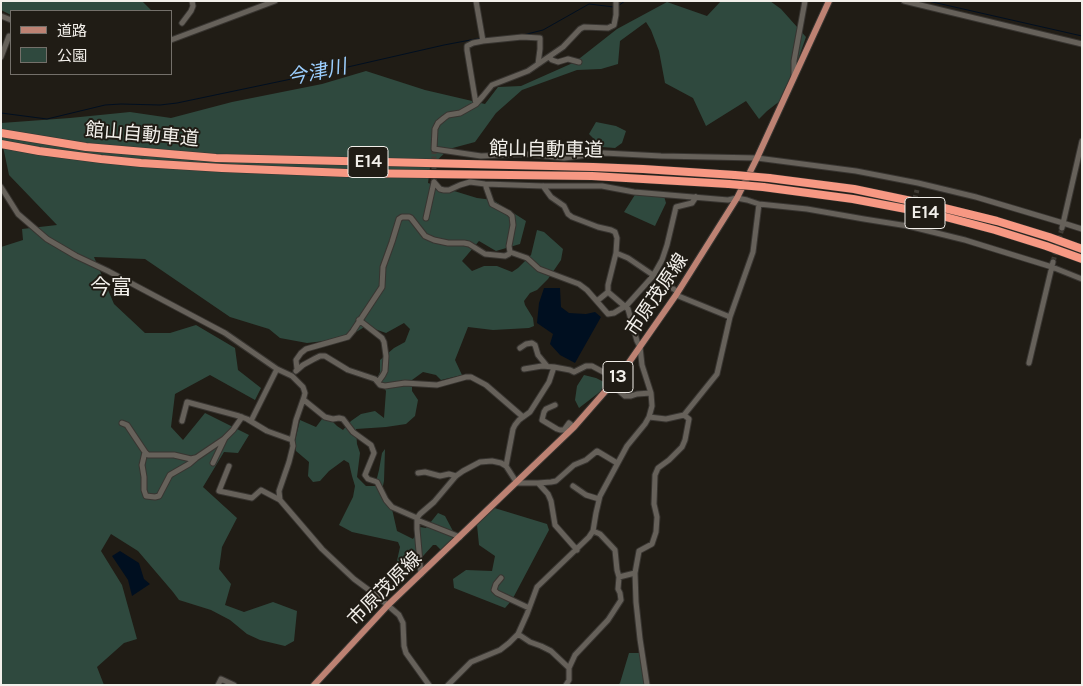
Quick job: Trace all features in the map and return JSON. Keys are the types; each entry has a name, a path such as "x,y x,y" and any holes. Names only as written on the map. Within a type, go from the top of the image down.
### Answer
{"highway":[{"name":"館山自動車道","path":"1,134 86,147 192,157 593,167 769,178 854,189 940,207 997,221 1082,249"},
{"name":"館山自動車道","path":"1,144 101,159 222,168 348,173 601,177 764,187 853,199 938,216 994,230 1082,259"}],"main road":[{"name":"市原茂原線","path":"314,685 388,605 574,427 623,371 677,294 737,198 758,158 829,1"}],"street":[{"path":"182,23 193,6 192,1"},
{"path":"172,40 275,1"},
{"path":"476,1 483,41"},
{"path":"616,1 614,25 608,28 584,27 563,47 528,71 492,85 476,104 460,113 448,116 438,124 435,129 434,148 481,156 525,154 564,158 604,153 758,158 856,171 918,183 976,197 1062,225 1082,229"},
{"path":"794,78 794,61 805,1"},
{"path":"904,1 1082,44"},
{"path":"1,57 10,36"},
{"path":"476,104 467,46 483,41 522,37 540,38 538,64"},
{"path":"549,57 558,62 568,59 579,62"},
{"path":"1062,225 1082,141"},
{"path":"426,218 434,182 440,189 444,190 470,182 543,186 602,186 634,192 728,200 737,198 760,204 909,224 1053,264 1082,279"},
{"path":"916,190 918,183"},
{"path":"485,184 492,204 512,216 510,252"},
{"path":"543,186 551,197 564,206 572,217 615,232 617,238 616,253 608,292 597,301"},
{"path":"1,187 18,214 47,239 224,333 277,369 292,376 303,387 305,393 304,400 296,420 292,440 293,446 279,491 280,500"},
{"path":"510,252 527,258 539,269 579,284 587,290 608,314 614,313 628,305 653,276 662,260 676,208 692,203 696,197"},
{"path":"649,417 666,419 684,415 716,374 730,317 753,252 760,204"},
{"path":"297,369 296,360 301,353 312,347 348,337 382,286 383,267 399,219 402,217 411,218 425,236 434,240 470,244 485,254 506,256 510,252"},
{"path":"616,253 628,258 677,294 730,317"},
{"path":"1029,363 1053,264"},
{"path":"448,685 471,662 500,650 518,634 536,586 576,550 593,531 599,499 607,481 627,446 649,417 652,406 651,393 642,365 640,347 628,309 608,292"},
{"path":"359,320 382,338 384,342 385,370 384,375 378,382"},
{"path":"520,348 529,343 535,345 538,355 547,366"},
{"path":"292,376 297,369 320,356 325,356 348,370 375,379 384,386 405,383 437,385 471,377 486,385 523,417"},
{"path":"524,368 547,366 574,372 586,366 592,366 607,374 621,394 625,396 651,393"},
{"path":"506,466 513,429 530,412 549,382 554,367"},
{"path":"251,421 277,369"},
{"path":"304,400 325,417 343,419 353,432 371,445 374,453 365,475 368,479 377,482 386,500 392,507 460,537"},
{"path":"182,421 188,402 242,417 267,431 292,440"},
{"path":"555,405 546,409 542,420 560,430 564,430 569,424 574,427"},
{"path":"646,685 637,611 635,573 640,551 652,544 656,532 658,517 654,504 655,475 658,468 682,447 689,419 684,415"},
{"path":"144,452 142,464 146,496 159,496 170,475 225,437 233,430 242,417"},
{"path":"122,423 126,425 148,455 174,455 190,459 196,458"},
{"path":"214,463 225,437"},
{"path":"421,574 416,530 417,519 456,476 463,471 480,462 492,461 506,466 517,483 551,482 556,481 574,465 586,460 597,451 617,463"},
{"path":"229,466 219,491 252,498 261,490 280,500 322,549 354,579 399,615 404,623 404,646 406,653 428,685"},
{"path":"418,473 425,472 440,476 449,474 456,476"},
{"path":"538,482 548,494 555,525 576,550"},
{"path":"573,486 586,495 599,499"},
{"path":"566,685 569,680 569,668 578,651 604,625 621,600 618,589 619,577 615,550 605,538 593,531"},
{"path":"619,577 635,573"},
{"path":"501,578 494,587 494,590 529,608"},
{"path":"518,634 530,642 551,651 569,668"},
{"path":"218,685 221,679 234,685"}],"green space":[{"path":"1,1 142,1 151,10 10,10 10,14 1,10"},
{"path":"721,1 770,1 781,9 806,37 785,97 759,119 746,101 706,126 693,98 665,83 659,51 646,22 620,41 618,64 601,69 577,70 522,90 496,113 475,142 449,149 430,167 428,183 477,198 493,200 526,221 520,244 496,251 479,241 462,261 472,271 484,266 497,266 512,272 531,255 537,230 544,232 563,249 561,260 548,279 537,290 530,293 524,301 533,318 534,326 529,328 493,330 468,327 455,360 462,375 441,380 436,375 423,372 412,380 412,391 418,400 415,416 406,424 356,429 360,453 357,477 366,486 375,486 382,453 385,449 384,481 381,495 392,509 397,531 413,539 420,527 426,528 438,513 445,516 454,533 452,540 442,551 436,545 433,545 415,565 408,569 395,570 400,547 398,542 352,532 339,525 353,497 355,486 349,463 344,460 329,471 320,481 313,482 308,476 309,462 296,451 295,441 300,420 316,427 322,419 333,422 343,430 361,414 375,411 384,418 386,391 377,378 380,372 380,360 394,348 405,342 410,329 404,323 386,333 366,326 348,337 333,340 307,343 280,338 269,329 230,317 145,259 94,257 114,304 145,333 170,333 196,325 235,348 238,370 261,388 255,400 210,375 175,394 171,427 183,440 205,413 249,435 238,453 224,452 203,487 237,518 222,547 219,569 231,584 225,605 244,612 273,602 297,611 294,641 285,646 260,640 247,634 230,620 211,610 179,600 138,551 111,534 101,551 122,585 137,639 124,643 97,667 104,685 1,685 1,247 23,240 22,229 57,225 9,175 1,137 1,123 130,112 171,118 232,102 322,84 366,71 425,90 485,104 498,87 521,86 575,62 617,29 667,2 707,16"},
{"path":"596,122 616,126 626,131 622,143 615,148 602,147 589,134"},
{"path":"638,190 664,196 666,203 655,226 624,212"},
{"path":"584,375 604,382 601,391 579,408 575,400 577,386"},
{"path":"488,506 547,524 549,530 512,600 505,608 454,588 453,579 466,570 492,571 495,556 479,545 477,525"},
{"path":"629,653 641,653 646,685 618,685"}],"water":[{"path":"544,288 560,288 561,307 569,313 586,314 595,312 601,317 575,363 560,355 550,344 553,334 537,323 539,303"},
{"path":"120,551 139,563 144,579 150,584 132,596 128,580 112,556"}],"waterway":[{"name":"今津川","path":"618,6 625,1"},
{"name":"今津川","path":"928,1 1082,36"},
{"name":"今津川","path":"523,35 543,30 589,4 614,7"},
{"name":"今津川","path":"1,113 47,119 105,105 160,105 177,103 481,38"}],"tunnel":[{"path":"434,149 434,182"},
{"path":"909,222 917,190"},
{"path":"1053,262 1062,228"}],"district":[{"name":"今富","path":"111,288"}]}
